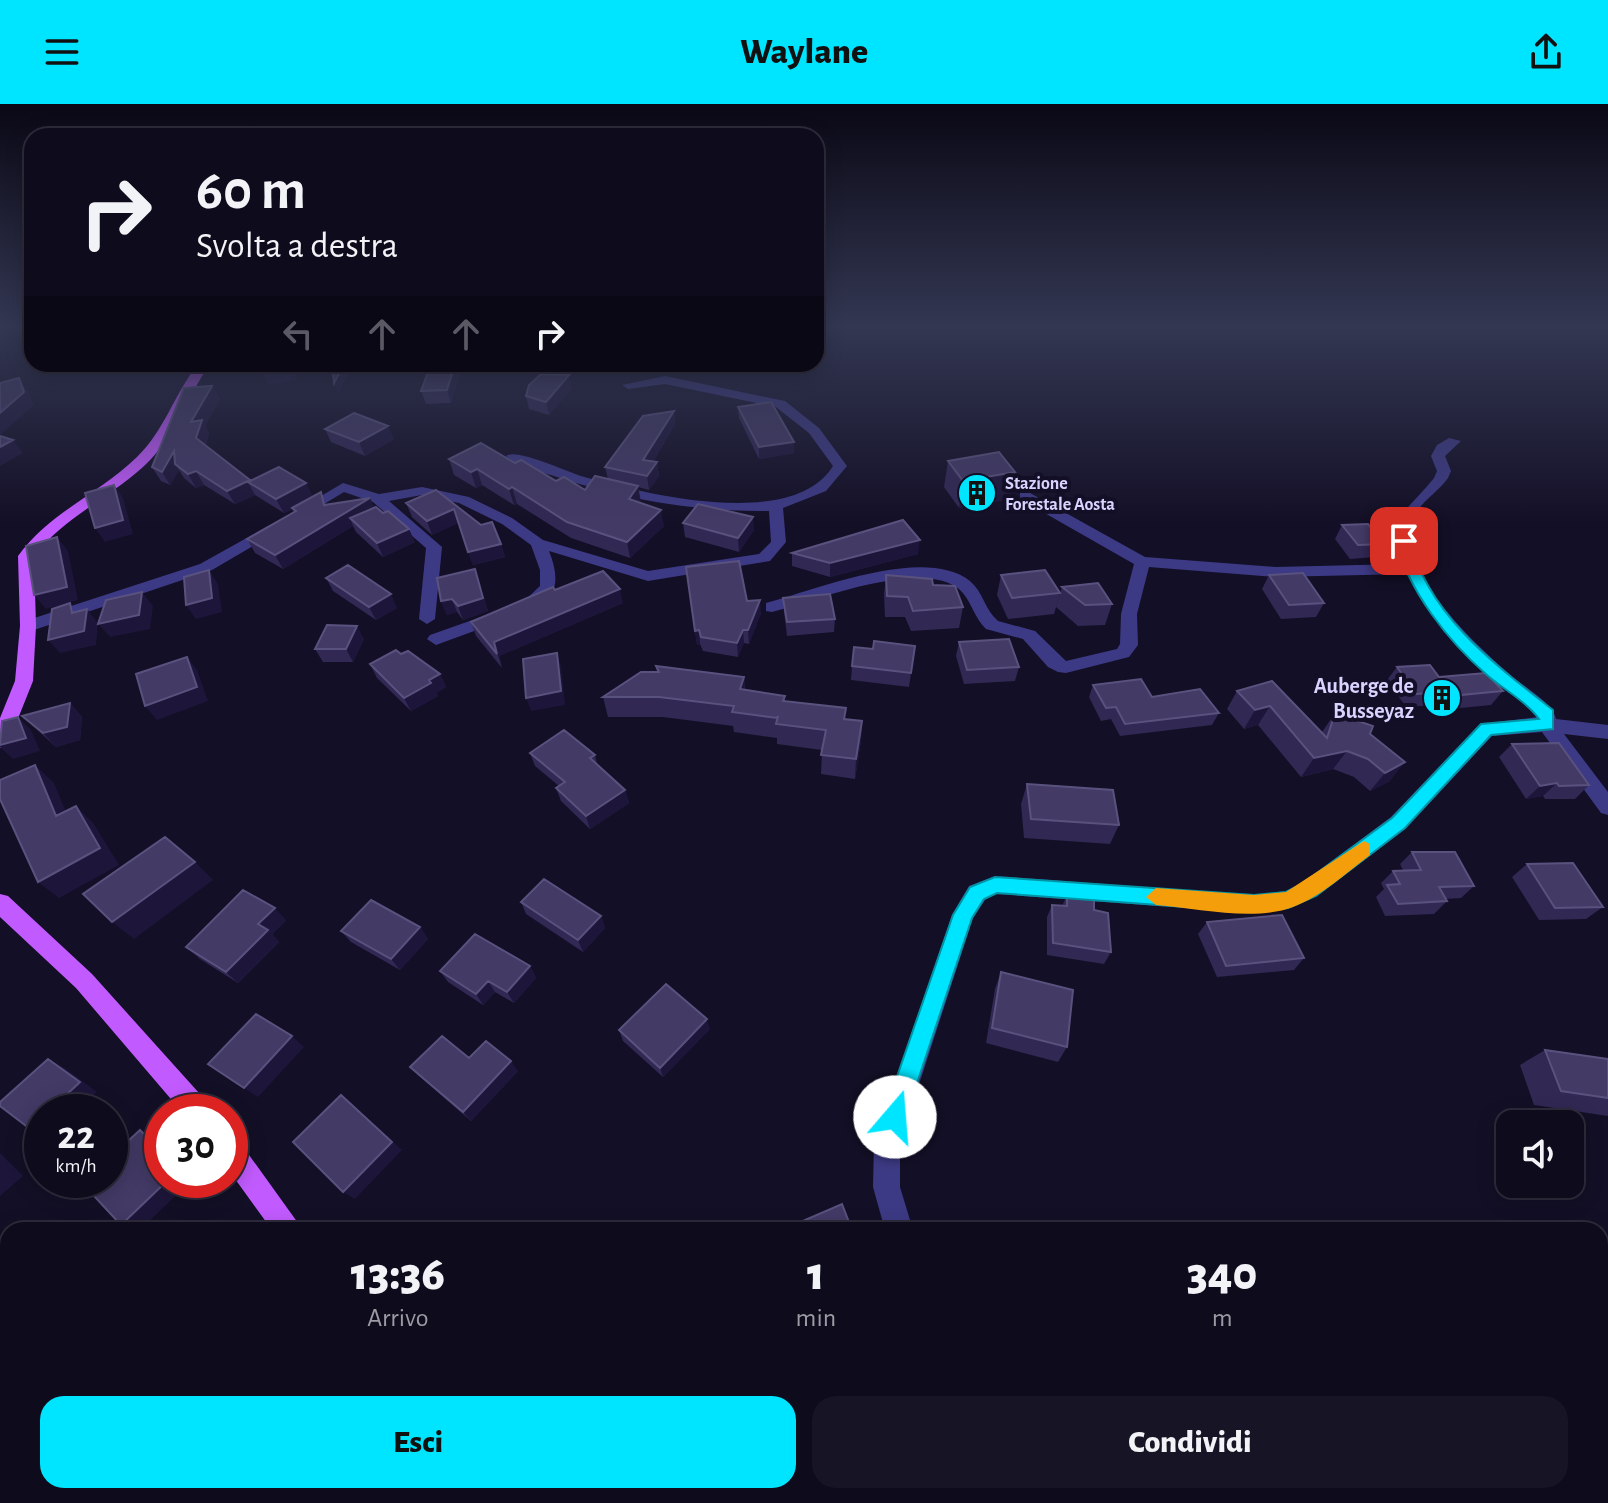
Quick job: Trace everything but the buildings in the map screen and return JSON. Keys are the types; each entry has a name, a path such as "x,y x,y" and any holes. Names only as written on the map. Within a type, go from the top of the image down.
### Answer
{"main road":[{"path":"0,741 24,681 28,626 26,556 60,518 137,465 156,446 183,393"},
{"path":"0,903 84,981 183,1094"},
{"path":"248,1174 283,1222"}],"street":[{"path":"513,456 542,469 604,487 741,508 775,506 822,489 833,479 840,466 830,448 795,412 760,398 735,393"},
{"path":"1454,441 1442,448 1438,456 1444,471 1440,481 1406,519 1404,541 1410,569 1470,649 1547,715 1547,725 1608,807"},
{"path":"28,626 206,567 343,487 378,499 434,547 427,619"},
{"path":"378,499 422,491 464,500 507,521 538,543 648,576 764,558 776,551 780,541 775,506"},
{"path":"1025,496 1142,562 1275,572 1410,569"},
{"path":"436,639 536,602 549,589 552,579 538,543"},
{"path":"772,607 884,578 938,575 958,580 970,590 988,622 998,628 1030,635 1058,666 1066,667 1123,653 1129,645 1129,614 1142,562"},
{"path":"895,1222 889,1210 883,1179 887,1143 963,915 977,893 995,885 1254,904 1288,900 1309,890 1398,823 1487,729 1547,725 1608,732"}],"slow traffic":[{"path":"1156,897 1254,904 1288,900 1309,890 1364,849"}],"place":[{"name":"Stazione Forestale Aosta","path":"977,493"},
{"name":"Auberge de Busseyaz","path":"1442,698"}],"route":[{"path":"895,1117 963,915 977,893 995,885 1254,904 1288,900 1309,890 1398,823 1487,729 1503,725 1547,725 1547,715 1490,669 1452,629 1410,569 1404,541"}]}
